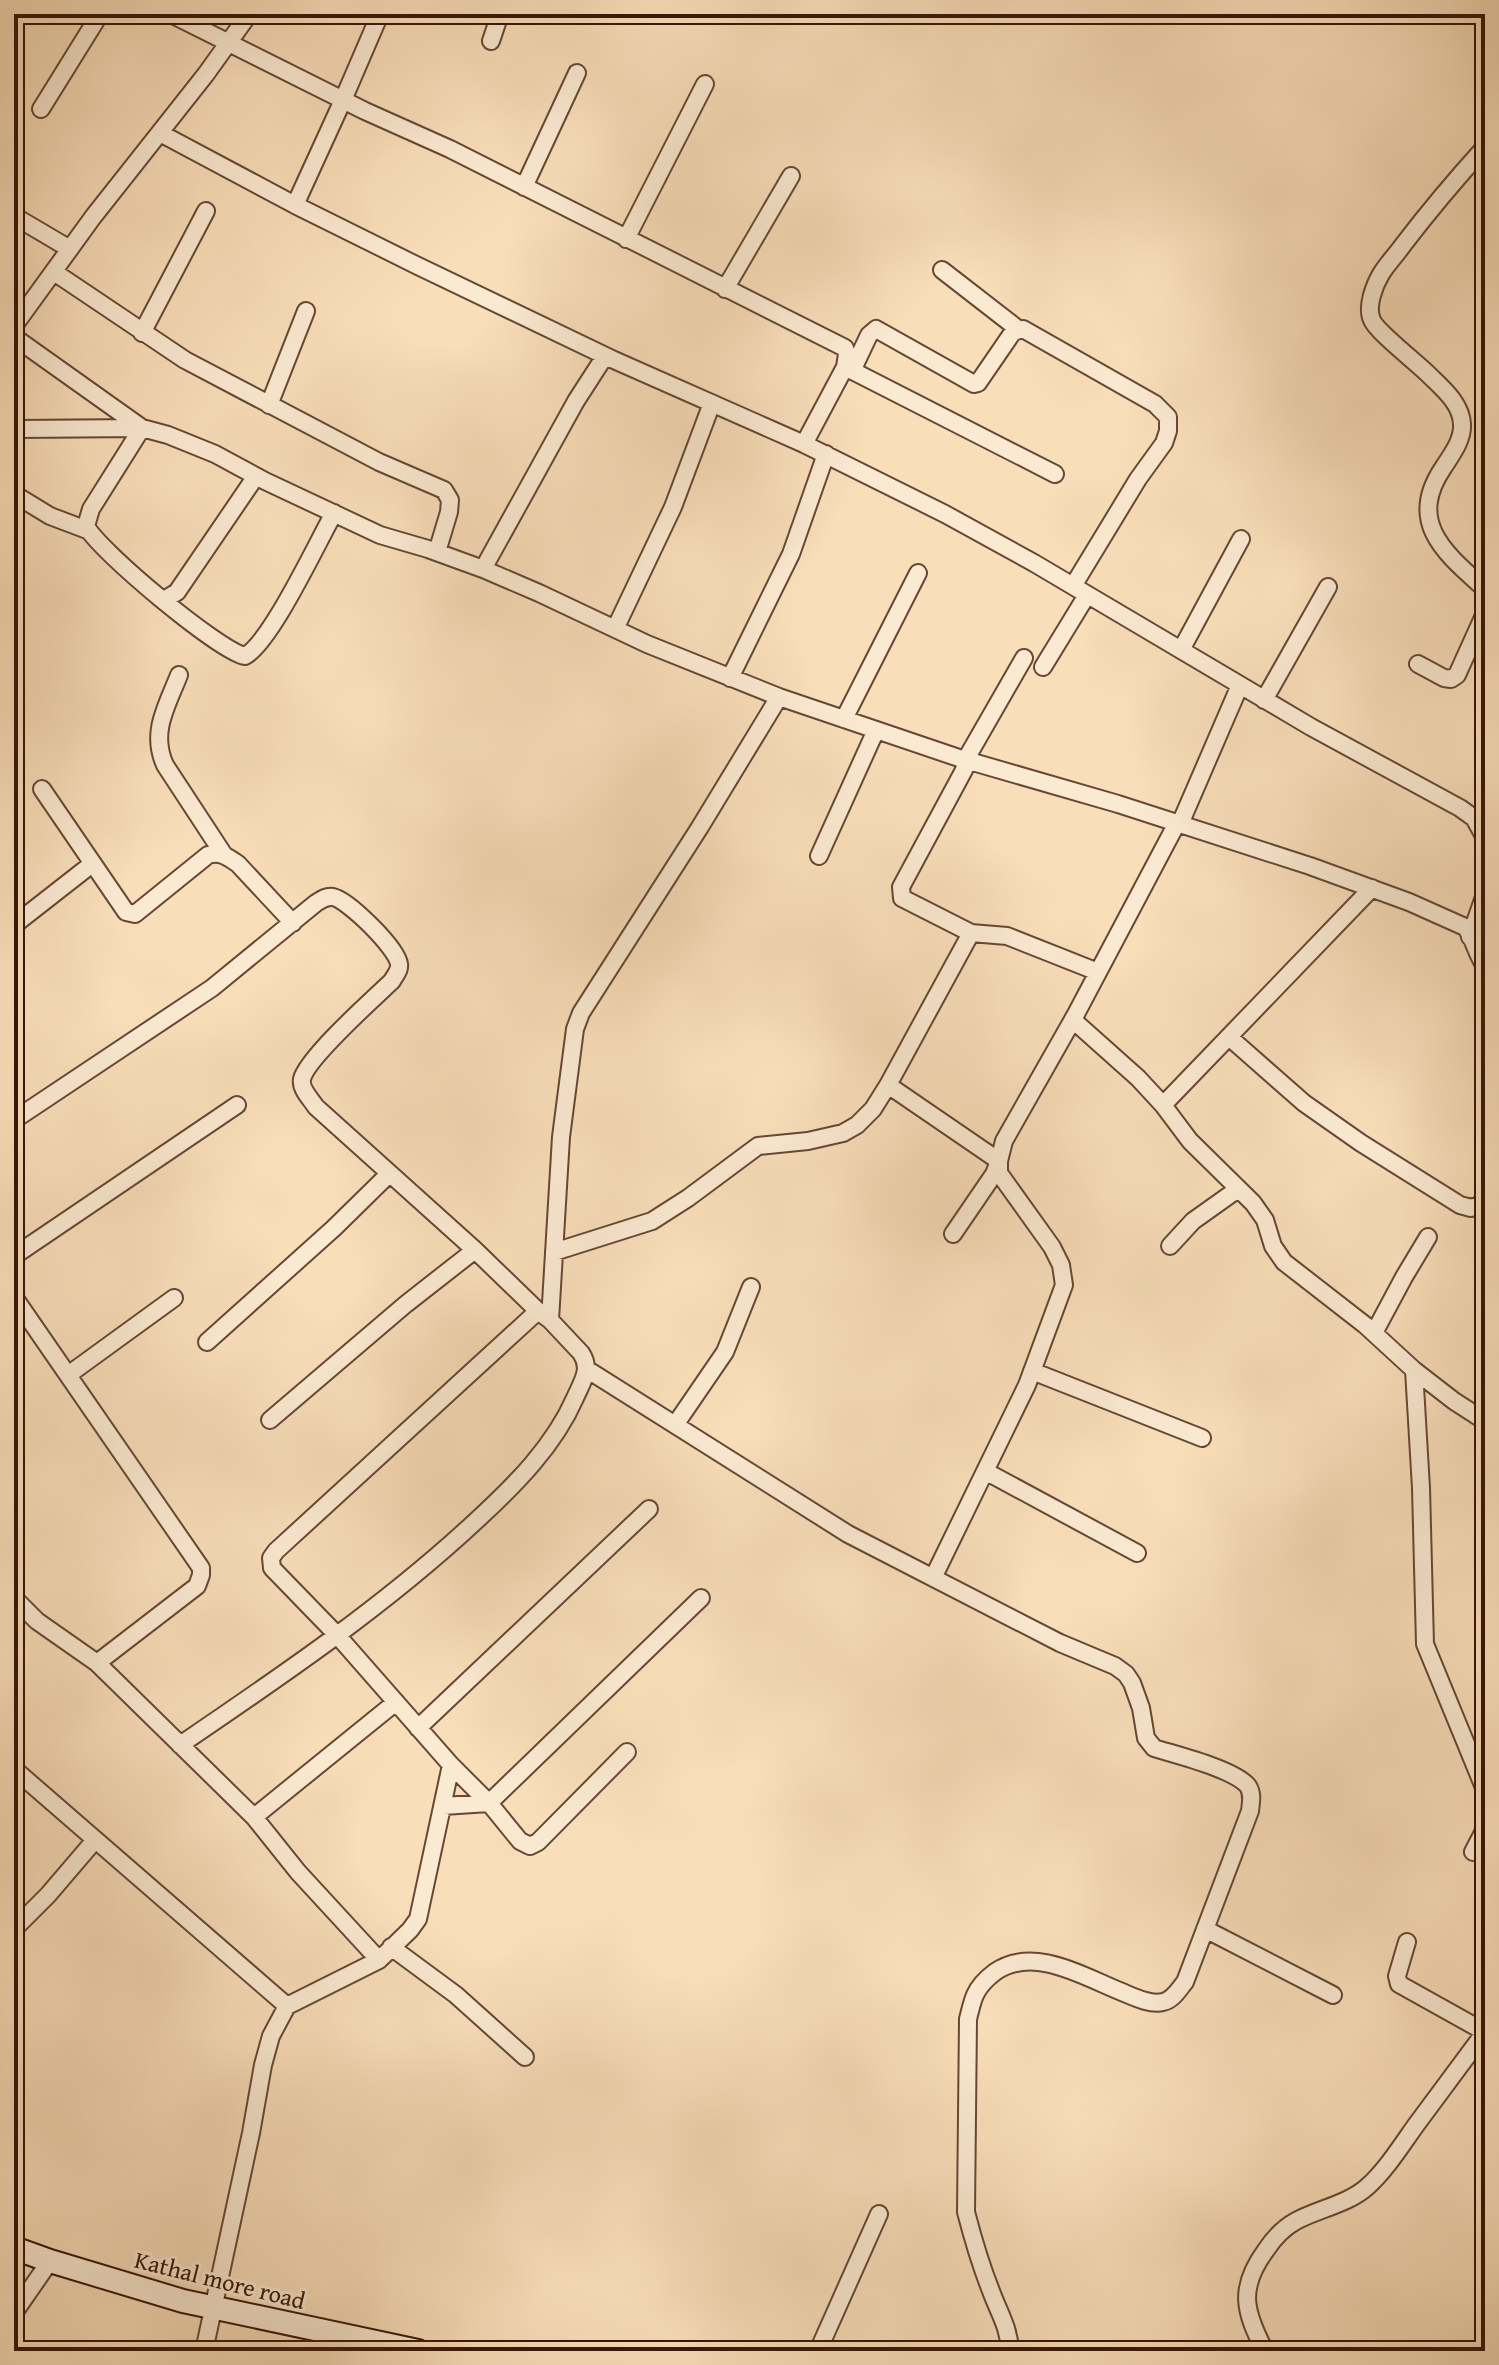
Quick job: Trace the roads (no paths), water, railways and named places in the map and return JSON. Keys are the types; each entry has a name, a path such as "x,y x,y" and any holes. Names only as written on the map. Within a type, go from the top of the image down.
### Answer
{"main road":[{"name":"Kathal more road","path":"14,2248 183,2301 418,2351"}],"street":[{"path":"41,109 100,14"},
{"path":"171,14 343,100 450,149 845,348 849,369"},
{"path":"14,326 249,14"},
{"path":"295,205 380,14"},
{"path":"491,41 500,14"},
{"path":"524,187 577,73"},
{"path":"626,239 705,84"},
{"path":"160,133 295,205 605,356 826,454 945,514 1264,700 1460,808 1474,818 1485,838"},
{"path":"1485,147 1421,221 1380,276 1369,309 1376,328 1447,392 1458,410 1462,422 1461,435 1432,488 1430,529 1451,558 1485,589"},
{"path":"725,289 791,176"},
{"path":"142,333 206,211"},
{"path":"14,216 70,249"},
{"path":"942,270 1018,329 1035,334 1155,404 1168,417 1164,443 1138,479 1043,667"},
{"path":"54,272 185,360 379,462 444,490 450,500 449,512 437,552"},
{"path":"269,405 306,311"},
{"path":"804,444 869,335 876,329 974,384 978,383 1018,329"},
{"path":"14,337 142,428"},
{"path":"483,569 576,401 605,356"},
{"path":"849,369 1055,474"},
{"path":"615,629 673,507 712,403"},
{"path":"87,530 91,509 142,428"},
{"path":"14,429 142,428 168,435 215,454 380,535 483,569 615,629 779,697 1310,866 1459,923 1468,930 1485,966"},
{"path":"730,678 791,554 826,454"},
{"path":"164,600 177,592 252,482"},
{"path":"14,494 50,516 87,530 164,600 228,650 245,656 269,632 334,513"},
{"path":"1181,650 1241,539"},
{"path":"844,719 918,573"},
{"path":"1264,700 1328,587"},
{"path":"1418,664 1444,678 1451,679 1457,675 1485,613"},
{"path":"1024,658 966,759 964,770 901,887 902,898 971,933 1007,936 1098,972"},
{"path":"179,675 161,721 157,739 159,753 224,855"},
{"path":"953,1234 994,1174 1004,1141 1179,823 1240,685"},
{"path":"627,1752 538,1842 530,1846 520,1841 337,1635 272,1568 271,1558 544,1316 554,1252 561,1137 573,1042 581,1013 779,697"},
{"path":"819,856 876,730"},
{"path":"42,789 118,904 130,914 135,914 208,855 215,853 238,864 293,923"},
{"path":"14,925 92,864"},
{"path":"1163,1105 1372,888"},
{"path":"1470,937 1485,894"},
{"path":"14,1120 212,988 326,897 335,897 387,943 398,961 399,969 392,981 321,1051 302,1078 303,1088 316,1107 544,1316 581,1353 588,1370 571,1408 551,1440 516,1484 409,1580 283,1675 180,1745"},
{"path":"554,1252 652,1221 758,1146 808,1141 843,1133 857,1125 873,1109 888,1085 971,933"},
{"path":"1073,1020 1138,1078 1190,1141 1261,1211 1273,1246 1284,1262 1374,1333 1414,1370 1485,1421"},
{"path":"1229,1037 1304,1103 1452,1201 1471,1208 1480,1205 1485,1196"},
{"path":"888,1085 999,1161"},
{"path":"14,1256 237,1105"},
{"path":"933,1578 1032,1371 1062,1295 1065,1277 1052,1247 999,1173 999,1161"},
{"path":"207,1342 389,1174"},
{"path":"1170,1246 1193,1221 1238,1189"},
{"path":"1374,1333 1428,1237"},
{"path":"270,1420 406,1304 475,1250"},
{"path":"675,1425 725,1352 751,1287"},
{"path":"14,1297 201,1568 197,1586 97,1663"},
{"path":"68,1375 174,1298"},
{"path":"588,1370 848,1534 1060,1643 1115,1666 1132,1683 1149,1744 1208,1765 1249,1787 1252,1799 1250,1811 1185,1982 1165,2002 1140,1999 1047,1962 1026,1960 998,1970 975,1994 968,2019 966,2212 990,2290 1009,2331 1010,2351"},
{"path":"1414,1370 1425,1644 1485,1790"},
{"path":"1032,1371 1202,1438"},
{"path":"985,1471 1137,1553"},
{"path":"418,1728 649,1509"},
{"path":"14,1598 37,1621 97,1663 254,1817 298,1872 379,1960"},
{"path":"443,1806 489,1803 701,1598"},
{"path":"254,1817 396,1702"},
{"path":"204,2351 271,2036 287,2006 379,1960 418,1919 451,1765"},
{"path":"14,1769 287,2006"},
{"path":"1473,1852 1485,1829"},
{"path":"14,1929 95,1840"},
{"path":"1205,1929 1333,1995"},
{"path":"1265,2351 1247,2310 1249,2281 1258,2261 1284,2228 1353,2197 1367,2187 1485,2032 1399,1984 1397,1976 1407,1942"},
{"path":"391,1947 456,1995 525,2057"},
{"path":"818,2351 879,2214"},
{"path":"14,2313 50,2261"}]}
